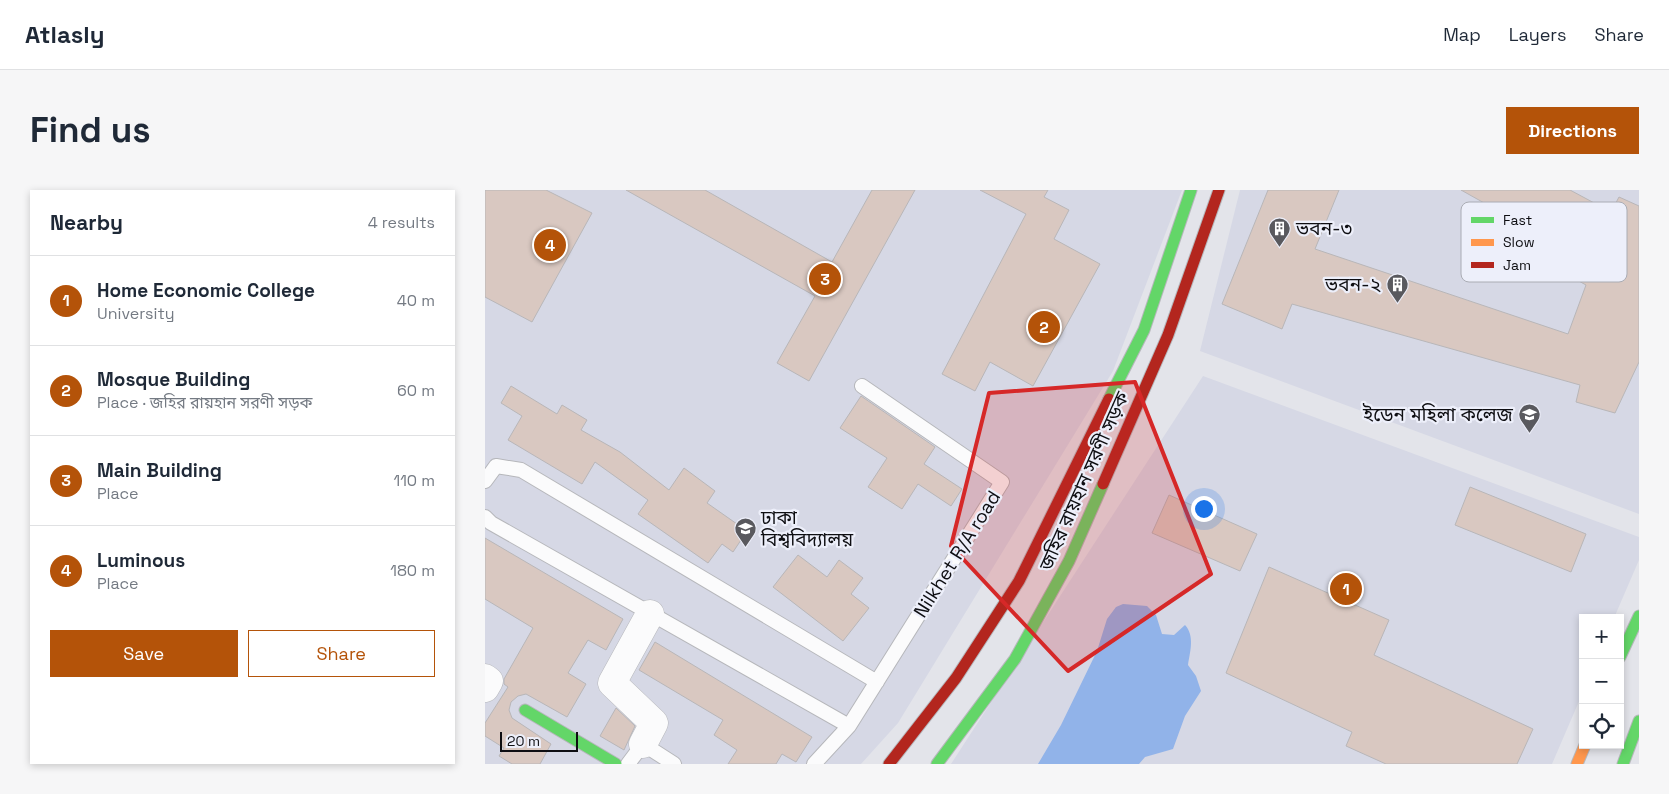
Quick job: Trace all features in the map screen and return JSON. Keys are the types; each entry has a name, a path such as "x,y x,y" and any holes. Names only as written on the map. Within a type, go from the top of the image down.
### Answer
{"main road":[{"path":"889,764 956,678 1019,581 1144,330 1191,190"},
{"name":"জহির রায়হান সরণী সড়ক","path":"937,764 1015,659 1069,561 1168,335 1219,190"},
{"path":"1624,648 1639,616"},
{"path":"525,710 616,764"},
{"path":"1623,764 1639,721"},
{"path":"1577,764 1583,749"}],"street":[{"path":"636,754 652,732 654,724 612,683 650,614"},
{"path":"485,678 489,681 485,688"}],"lane":[{"name":"Nilkhet R/A road","path":"814,764 849,726 1002,482 862,386"},
{"path":"485,482 496,466 521,470 877,682"},
{"path":"485,517 491,524 849,726"},
{"path":"636,754 674,764"}],"highlighted area":[{"path":"1135,382 1211,574 1068,671 951,546 989,393"}],"shaded area":[{"name":"ঢাকা বিশ্ববিদ্যালয়","path":"485,190 1182,190 1113,371 898,723 861,764 485,764"},
{"name":"ইডেন মহিলা কলেজ","path":"1240,190 1639,190 1639,514 1200,351"},
{"path":"1203,376 1639,537 1639,560 1616,614 1579,614 1579,701 1552,764 951,764"}],"water":[{"path":"1123,604 1147,606 1156,615 1162,634 1174,635 1185,625 1190,634 1191,644 1188,665 1196,676 1201,691 1185,716 1173,749 1145,757 1139,764 1038,764 1061,725 1097,651 1107,619 1116,607"}],"building":[{"path":"485,190 546,190 592,213 532,322 485,297"},
{"path":"626,190 705,190 832,262 872,190 915,190 809,381 777,363 815,296"},
{"path":"980,190 1048,190 1044,197 1069,210 1054,239 1100,264 1033,386 990,362 975,391 942,374 1026,214"},
{"name":"ভবন-২","path":"1268,190 1339,190 1315,249 1568,334 1586,285 1581,282 1627,282 1627,202 1616,202 1619,197 1639,206 1639,362 1615,413 1576,402 1580,385 1292,304 1282,329 1222,304"},
{"name":"ভবন-২","path":"1461,190 1570,190 1592,202 1482,202"},
{"path":"511,386 557,414 562,405 587,420 581,430 620,452 669,490 684,468 715,491 707,503 747,531 733,552 722,544 708,563 638,514 648,500 595,462 582,484 508,440 522,416 501,403"},
{"path":"861,396 935,447 924,464 962,489 951,506 918,484 902,509 868,487 887,458 840,428"},
{"path":"1470,487 1586,534 1571,572 1455,525"},
{"path":"1169,495 1257,534 1240,571 1152,533"},
{"path":"485,538 623,619 606,650 588,640 568,673 586,684 567,717 526,694 518,696 511,702 509,710 512,718 551,744 540,764 512,764 499,756 504,748 485,736 485,723 508,687 504,684 504,679 533,628 485,599"},
{"path":"798,555 827,577 839,560 863,578 851,594 869,608 843,641 773,587"},
{"path":"1269,567 1389,620 1374,655 1533,729 1517,764 1386,764 1346,746 1352,732 1226,673"},
{"path":"655,642 812,737 796,762 782,754 776,764 728,764 737,750 714,735 723,720 639,670"},
{"path":"616,708 635,726 624,750 600,736"}],"traffic: fast":[{"path":"1109,399 1144,330 1191,190"},
{"path":"937,764 1015,659 1069,561 1103,484"},
{"path":"1624,648 1639,616"},
{"path":"525,710 616,764"},
{"path":"1623,764 1639,721"}],"traffic: slow":[{"path":"1577,764 1583,749"}],"traffic: jam":[{"path":"1103,484 1168,335 1219,190"},
{"path":"889,764 956,678 1019,581 1109,399"}],"place":[{"name":"Luminous","path":"550,245"},
{"name":"ভবন-৩","path":"1280,247"},
{"name":"Main Building","path":"825,279"},
{"name":"ভবন-২","path":"1397,303"},
{"name":"Mosque Building","path":"1044,327"},
{"name":"ইডেন মহিলা কলেজ","path":"1529,433"},
{"name":"ঢাকা বিশ্ববিদ্যালয়","path":"745,547"},
{"name":"Home Economic College","path":"1346,589"}]}
